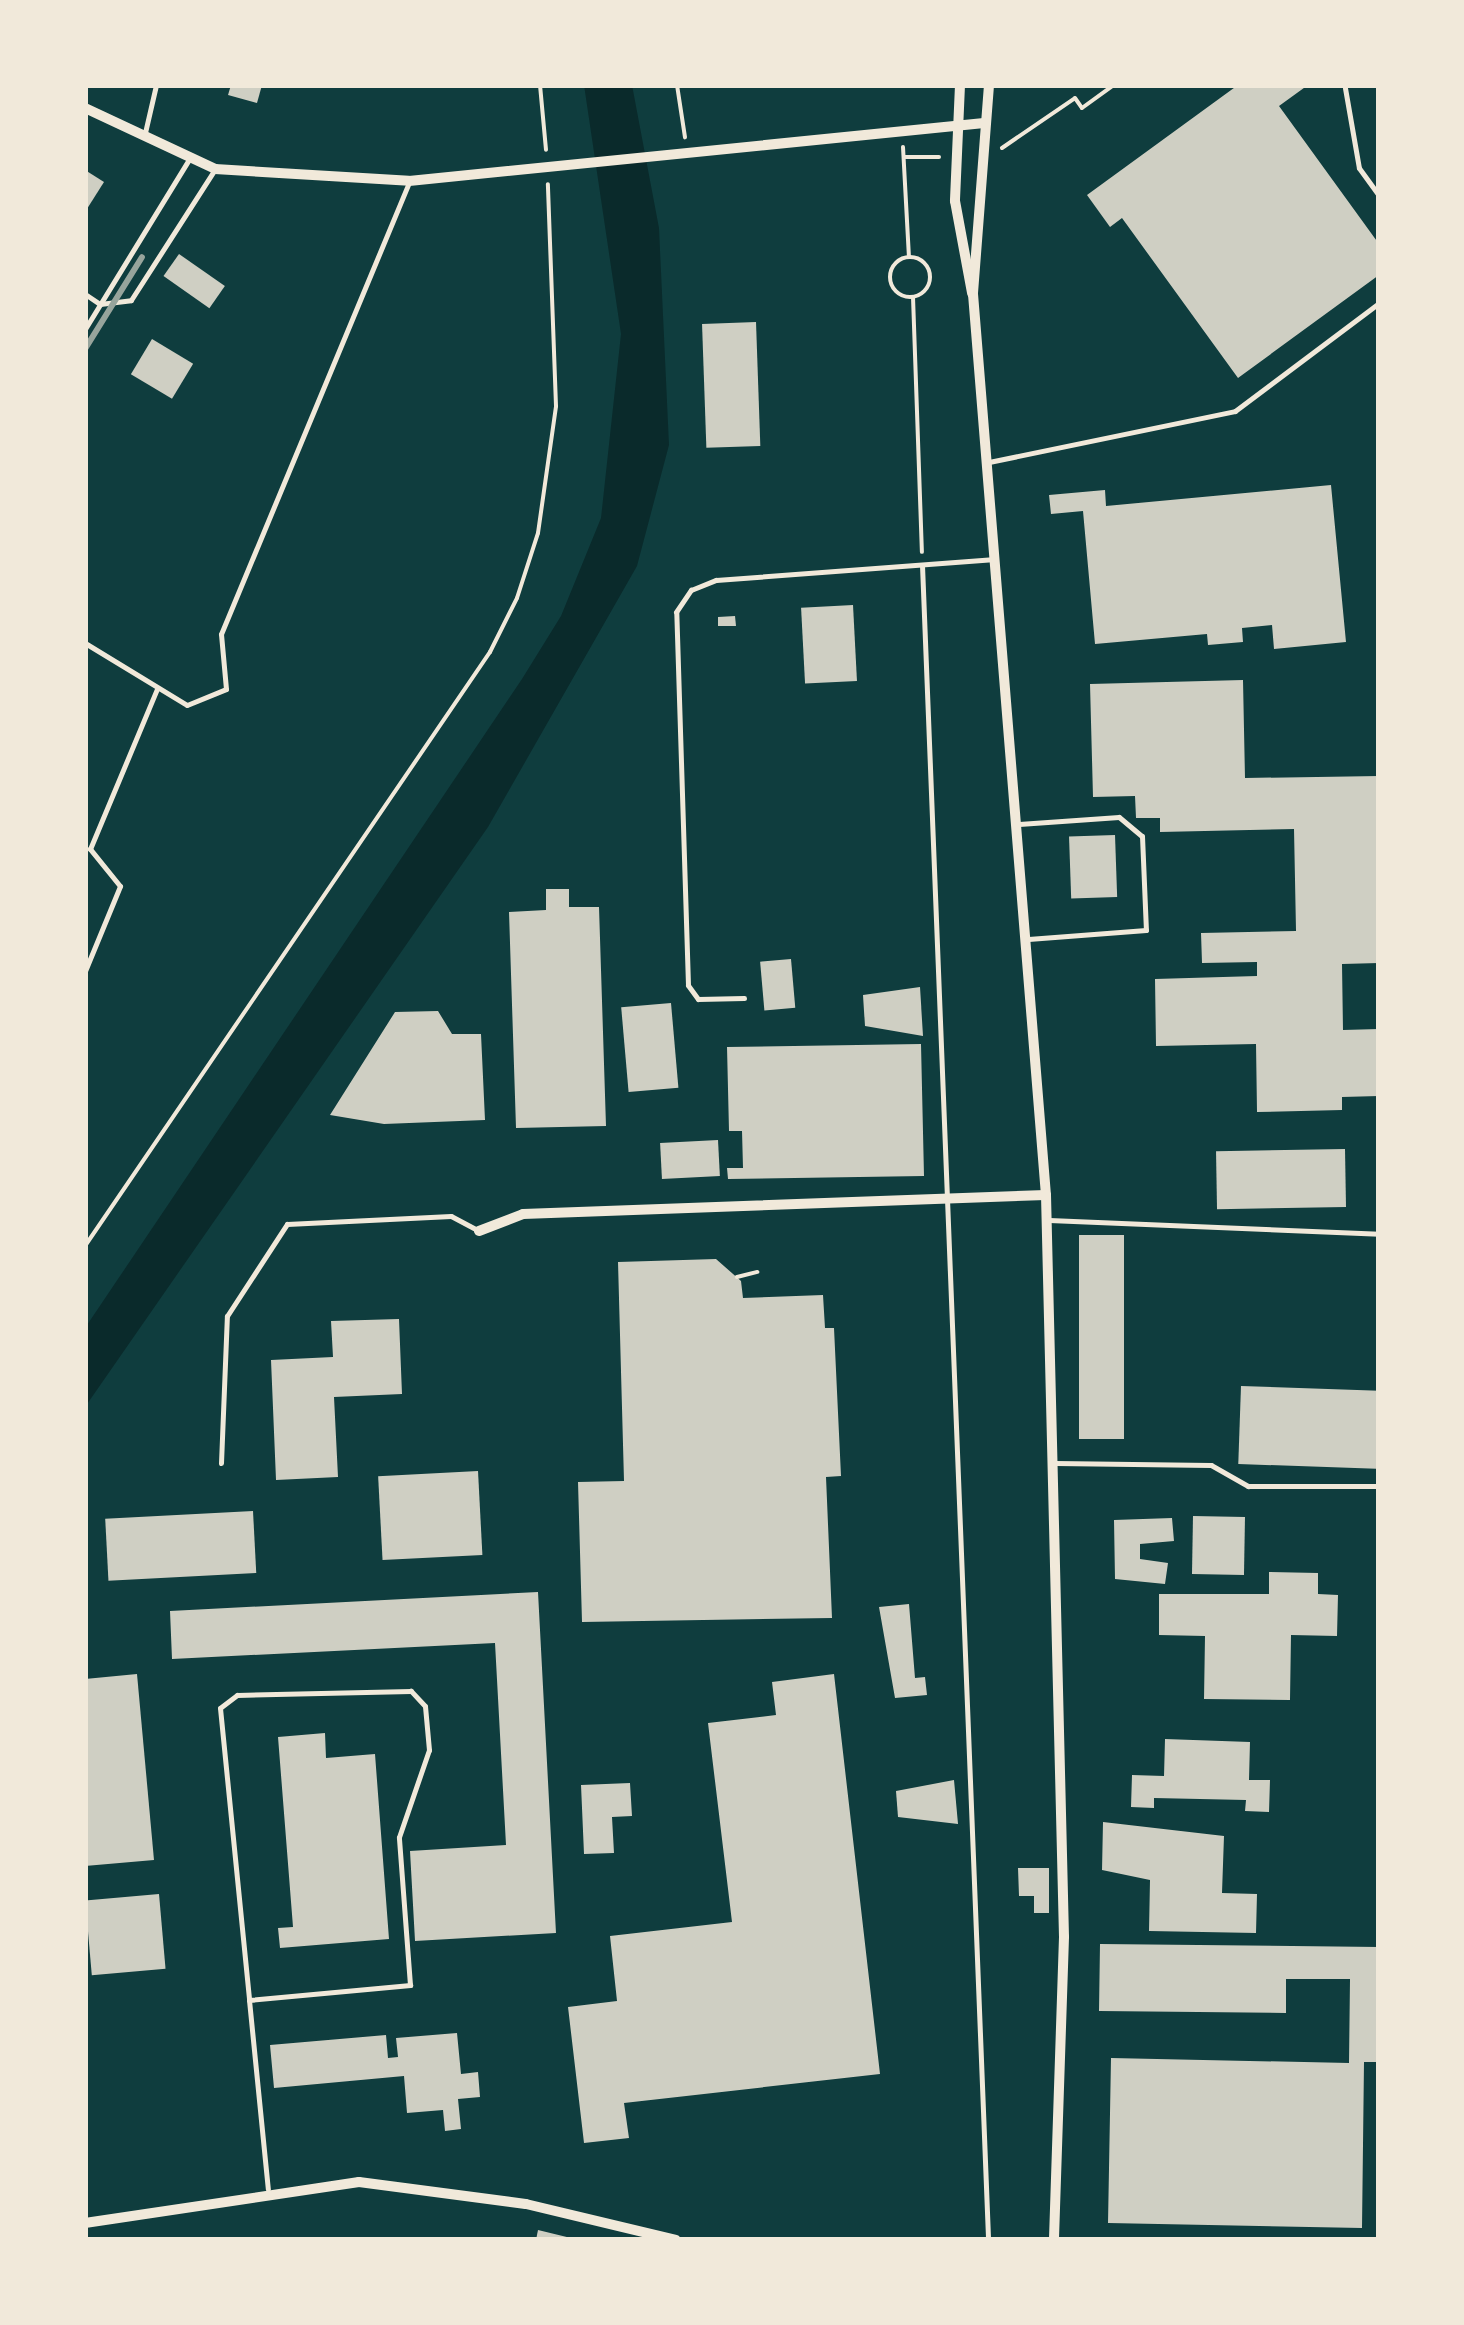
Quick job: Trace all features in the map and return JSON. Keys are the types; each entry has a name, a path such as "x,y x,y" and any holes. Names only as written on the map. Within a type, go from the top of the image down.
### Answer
{"street":[{"path":"960,85 956,122 957,217 973,294 998,559 1046,1195 1064,1922 1054,2240"},
{"path":"973,294 989,85"},
{"path":"85,108 144,140 215,169 410,181 984,122"},
{"path":"479,1230 522,1214 1046,1195"},
{"path":"85,2223 268,2190 437,2188 676,2240"}],"lane":[{"path":"144,140 156,85"},
{"path":"1345,88 1359,168 1379,196"},
{"path":"85,329 189,160"},
{"path":"85,294 100,304 131,300 215,169"},
{"path":"85,644 186,706 226,689 221,634 410,181"},
{"path":"988,462 1235,411 1379,302"},
{"path":"744,998 698,999 688,985 672,635 690,590 789,576 998,559"},
{"path":"922,565 988,2240"},
{"path":"85,971 120,886 90,848 157,689"},
{"path":"1019,824 1119,817 1142,836 1146,930 1028,939"},
{"path":"222,1463 226,1316 288,1224 452,1216 479,1230"},
{"path":"1046,1220 1379,1234"},
{"path":"1052,1463 1211,1465 1248,1486 1379,1486"},
{"path":"249,2000 410,1986 399,1838 429,1750 425,1706 411,1691 222,1702 249,2000 268,2190"}],"path":[{"path":"85,1246 415,764 517,598 538,532 556,406 540,85"},
{"path":"677,85 687,152"},
{"path":"996,152 1075,98 1082,108 1114,85"},
{"path":"902,128 910,257 930,278 913,297 922,565"},
{"path":"910,257 896,262 890,282 913,297"},
{"path":"738,1277 757,1272"}],"water":[{"path":"584,85 632,85 659,228 669,445 637,566 488,827 85,1407 85,1328 522,679 561,616 601,518 621,334"}],"building":[{"path":"231,85 262,85 257,103 228,95"},
{"path":"1238,85 1308,85 1279,106 1379,244 1379,275 1238,378 1122,218 1110,227 1087,195"},
{"path":"85,170 104,182 85,212"},
{"path":"179,254 225,286 209,308 164,276"},
{"path":"756,322 760,446 706,448 702,324"},
{"path":"152,339 193,364 172,399 131,374"},
{"path":"1331,485 1346,642 1274,649 1272,625 1242,628 1243,642 1208,645 1207,634 1095,644 1083,511 1051,514 1049,495 1105,490 1106,506"},
{"path":"853,605 857,681 805,684 801,608"},
{"path":"735,616 736,626 718,626 718,617"},
{"path":"1243,680 1245,778 1379,776 1379,963 1342,964 1343,1030 1379,1029 1379,1096 1342,1097 1342,1110 1257,1112 1256,1044 1156,1046 1155,979 1257,976 1257,962 1202,963 1201,933 1296,931 1294,829 1160,832 1160,818 1136,818 1135,796 1093,797 1090,684"},
{"path":"1115,835 1117,897 1071,899 1069,837"},
{"path":"546,889 569,889 569,907 599,907 606,1126 516,1128 509,912 546,910"},
{"path":"791,959 795,1008 764,1011 760,962"},
{"path":"920,987 923,1036 865,1026 863,995"},
{"path":"671,1003 678,1088 629,1092 621,1007"},
{"path":"438,1011 452,1034 481,1034 485,1120 384,1124 330,1115 395,1012"},
{"path":"921,1044 924,1176 728,1179 727,1168 743,1168 742,1131 729,1131 727,1047"},
{"path":"718,1140 720,1176 662,1179 660,1143"},
{"path":"1345,1149 1346,1207 1217,1209 1216,1151"},
{"path":"1079,1235 1124,1235 1124,1439 1079,1439"},
{"path":"716,1259 741,1281 743,1298 823,1295 825,1328 834,1328 841,1476 826,1477 832,1618 582,1622 578,1482 624,1481 618,1262"},
{"path":"399,1319 402,1394 334,1397 338,1477 276,1480 271,1360 333,1357 331,1321"},
{"path":"1241,1386 1379,1391 1376,1469 1238,1464"},
{"path":"478,1471 482,1555 383,1560 378,1476"},
{"path":"253,1511 256,1573 108,1581 105,1519"},
{"path":"1193,1516 1245,1517 1244,1575 1192,1574"},
{"path":"1172,1518 1174,1541 1140,1544 1140,1559 1168,1563 1165,1584 1115,1579 1114,1520"},
{"path":"1269,1572 1318,1573 1318,1594 1338,1595 1337,1636 1291,1635 1290,1700 1204,1699 1205,1636 1159,1635 1159,1594 1269,1594"},
{"path":"538,1592 556,1933 415,1941 410,1851 506,1845 495,1643 172,1659 170,1611"},
{"path":"909,1604 915,1678 925,1677 927,1695 895,1698 879,1607"},
{"path":"137,1674 154,1860 85,1866 85,1679"},
{"path":"834,1674 880,2074 624,2103 629,2138 584,2143 568,2007 617,2001 610,1936 732,1922 708,1723 776,1715 772,1682"},
{"path":"325,1733 326,1758 375,1754 389,1939 280,1948 278,1928 293,1927 278,1737"},
{"path":"1165,1739 1250,1742 1249,1780 1270,1780 1269,1812 1245,1811 1246,1800 1154,1798 1154,1808 1131,1807 1132,1775 1164,1776"},
{"path":"954,1780 958,1824 898,1817 896,1791"},
{"path":"630,1783 632,1816 612,1817 614,1853 584,1854 581,1785"},
{"path":"1103,1822 1224,1836 1222,1893 1257,1894 1256,1933 1149,1931 1150,1880 1102,1870"},
{"path":"1018,1868 1049,1868 1049,1913 1034,1913 1034,1896 1019,1896"},
{"path":"159,1894 166,1969 92,1975 85,1900"},
{"path":"1100,1944 1379,1947 1379,2062 1364,2062 1362,2228 1108,2223 1111,2058 1349,2063 1350,1979 1286,1979 1286,2013 1099,2011"},
{"path":"457,2033 461,2074 478,2072 480,2097 458,2099 461,2129 445,2131 443,2110 407,2113 404,2076 274,2088 270,2045 386,2035 388,2058 398,2057 396,2038"},
{"path":"538,2230 575,2239 536,2240"}],"railway":[{"path":"85,349 142,257"}]}
